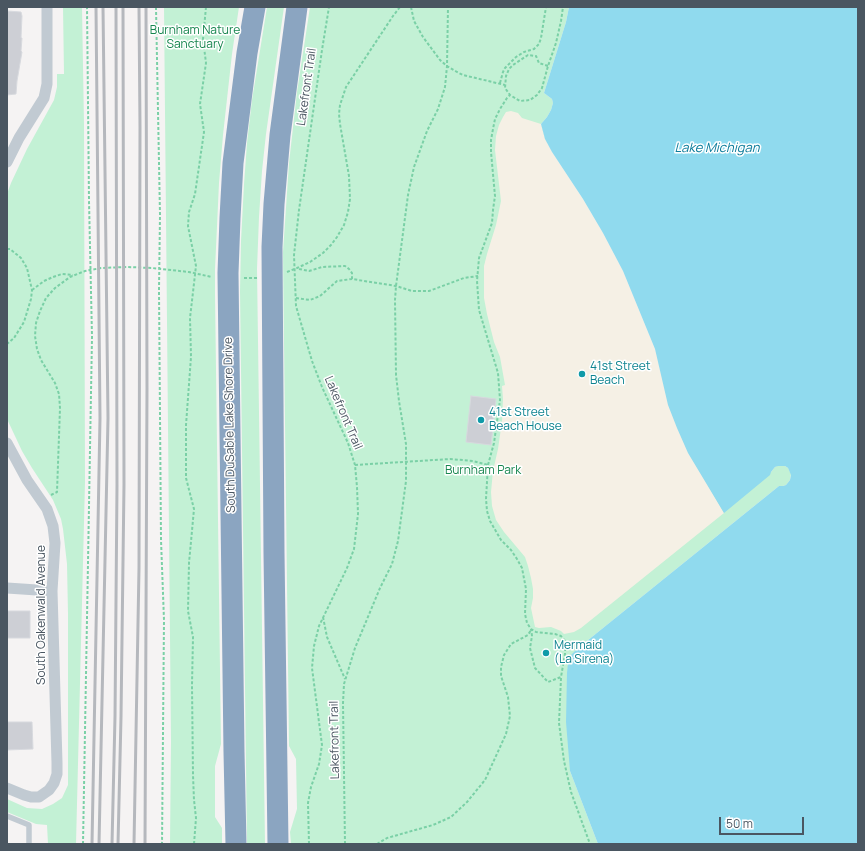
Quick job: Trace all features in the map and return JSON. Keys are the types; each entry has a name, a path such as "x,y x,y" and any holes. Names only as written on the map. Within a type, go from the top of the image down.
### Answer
{"highway":[{"name":"South DuSable Lake Shore Drive","path":"236,844 228,273 233,163 245,67 255,7"},
{"path":"278,844 272,247 280,135 297,7"}],"street":[{"path":"7,162 19,138 44,98 47,84 47,7"},
{"name":"South Oakenwald Avenue","path":"7,443 27,480 47,509 52,526 55,543 52,591 56,706 56,774 54,783 44,794 39,797 31,798 7,788"},
{"path":"7,588 52,591"}],"lane":[{"path":"7,816 29,825 29,844"}],"path":[{"path":"83,844 92,337 87,7"},
{"path":"156,7 160,215 159,298 161,532 164,620 162,844"},
{"path":"194,844 196,818 193,776 193,637 188,612 189,563 194,509 186,478 186,425 191,357 190,318 196,266 188,226 189,212 195,194 204,132 200,104 206,63 203,39 206,7"},
{"name":"Lakefront Trail","path":"309,844 308,803 311,787 319,764 322,745 312,668 314,646 323,616 347,568 354,549 358,514 355,465 348,443 322,387 312,361 296,306 294,255 299,210 329,7"},
{"path":"284,273 297,268 323,253 331,245 344,225 350,199 349,176 340,124 340,105 346,87 400,7"},
{"path":"411,7 414,20 422,37 440,60 457,72 506,85"},
{"name":"Lakefront Trail","path":"345,844 344,684 355,648 380,588 392,564 398,541 406,481 406,444 396,375 396,286 408,195 414,167 427,131 438,109 445,87 448,66 448,7"},
{"path":"500,84 505,68 516,57 524,52 534,49 539,44 546,7"},
{"path":"548,66 539,63 536,56 528,55 509,69 506,76 505,88 510,95 520,101 530,100 537,95 542,88 561,21 563,7"},
{"path":"510,95 495,119 491,140 495,196 492,223 479,258 478,276 479,310 498,373 500,400 494,443 488,465 486,499 487,511 490,521 501,540 514,554 522,568 526,589 525,614 527,624 536,632 555,634 561,636 565,641 561,677 559,723 564,761 571,792 590,844"},
{"path":"7,249 10,249 21,258 26,268 32,290 31,299 24,322 14,338 7,344"},
{"path":"297,268 309,271 322,267 345,266 349,268 352,273 352,279"},
{"path":"57,492 60,423 59,394 55,383 39,355 35,336 36,323 46,298 63,281 75,275 94,269 127,267 152,268 189,272 215,277"},
{"path":"32,290 44,282 62,274 75,275"},
{"path":"296,298 310,300 320,296 338,281 352,279 396,286 412,291 429,290 464,278 478,276"},
{"path":"241,278 260,277"},
{"path":"355,465 450,459 473,461 488,465"},
{"path":"323,616 327,637 345,680"},
{"path":"531,629 532,636 530,648 535,668 548,682 561,677"},
{"path":"378,844 386,838 433,825 451,817 467,802 485,780 506,734 510,716 508,697 501,676 501,667 504,655 512,644 528,635 531,629"}],"green space":[{"path":"63,7 82,7 84,125 85,482 76,844 48,844 47,825 36,824 7,812 7,799 27,808 42,809 62,798 68,785 68,614 67,564 61,519 53,500 22,451 7,419 7,194 27,149 54,100 57,87 57,74 64,74"},
{"name":"Burnham Nature Sanctuary","path":"164,7 239,7 223,135 215,269 221,744 215,766 215,817 222,828 222,844 170,844 171,742"},
{"path":"267,7 284,7 262,171 257,269 265,844 247,844 240,291 241,241 247,143 252,100"},
{"name":"Burnham Park","path":"310,7 569,7 566,22 544,93 552,99 553,103 547,117 541,124 545,139 662,376 677,428 688,453 708,485 771,472 777,466 785,466 791,474 790,480 786,485 779,486 577,649 570,771 598,844 291,844 290,832 297,809 296,759 289,746 283,252 289,163 297,92"}],"sand":[{"name":"41st Street Beach","path":"511,111 518,113 522,118 541,124 545,139 552,152 603,233 623,271 655,349 662,376 708,485 724,513 581,628 574,632 564,634 561,631 551,627 535,627 531,608 533,589 525,557 496,520 492,506 491,492 493,471 502,421 502,386 505,385 500,357 494,342 484,298 484,266 496,225 501,201 495,150 496,136 499,125 506,112"}],"water":[{"name":"Lake Michigan","path":"569,7 858,7 858,844 598,844 570,771 566,722 567,673 571,655 779,486 786,485 790,480 791,475 788,468 785,466 775,467 770,475 724,513 688,453 668,405 655,349 623,271 583,199 545,139 541,124 551,110 553,103 552,99 544,93 566,22"}],"building":[{"path":"7,11 21,12 22,52 16,94 7,95"},
{"name":"41st Street Beach House","path":"471,396 496,399 491,445 466,442"},
{"path":"7,611 30,611 30,638 7,638"},
{"path":"7,722 32,722 33,749 7,750"}],"railway":[{"path":"92,844 100,418 96,7"},
{"path":"99,844 108,418 103,7"},
{"path":"112,844 115,717 117,485 116,7"},
{"path":"118,844 124,484 123,7"},
{"path":"134,844 139,568 139,7"},
{"path":"145,844 147,388 146,7"}],"place":[{"name":"41st Street Beach","path":"582,374"},
{"name":"41st Street Beach House","path":"481,420"},
{"name":"Mermaid (La Sirena)","path":"546,653"}]}
